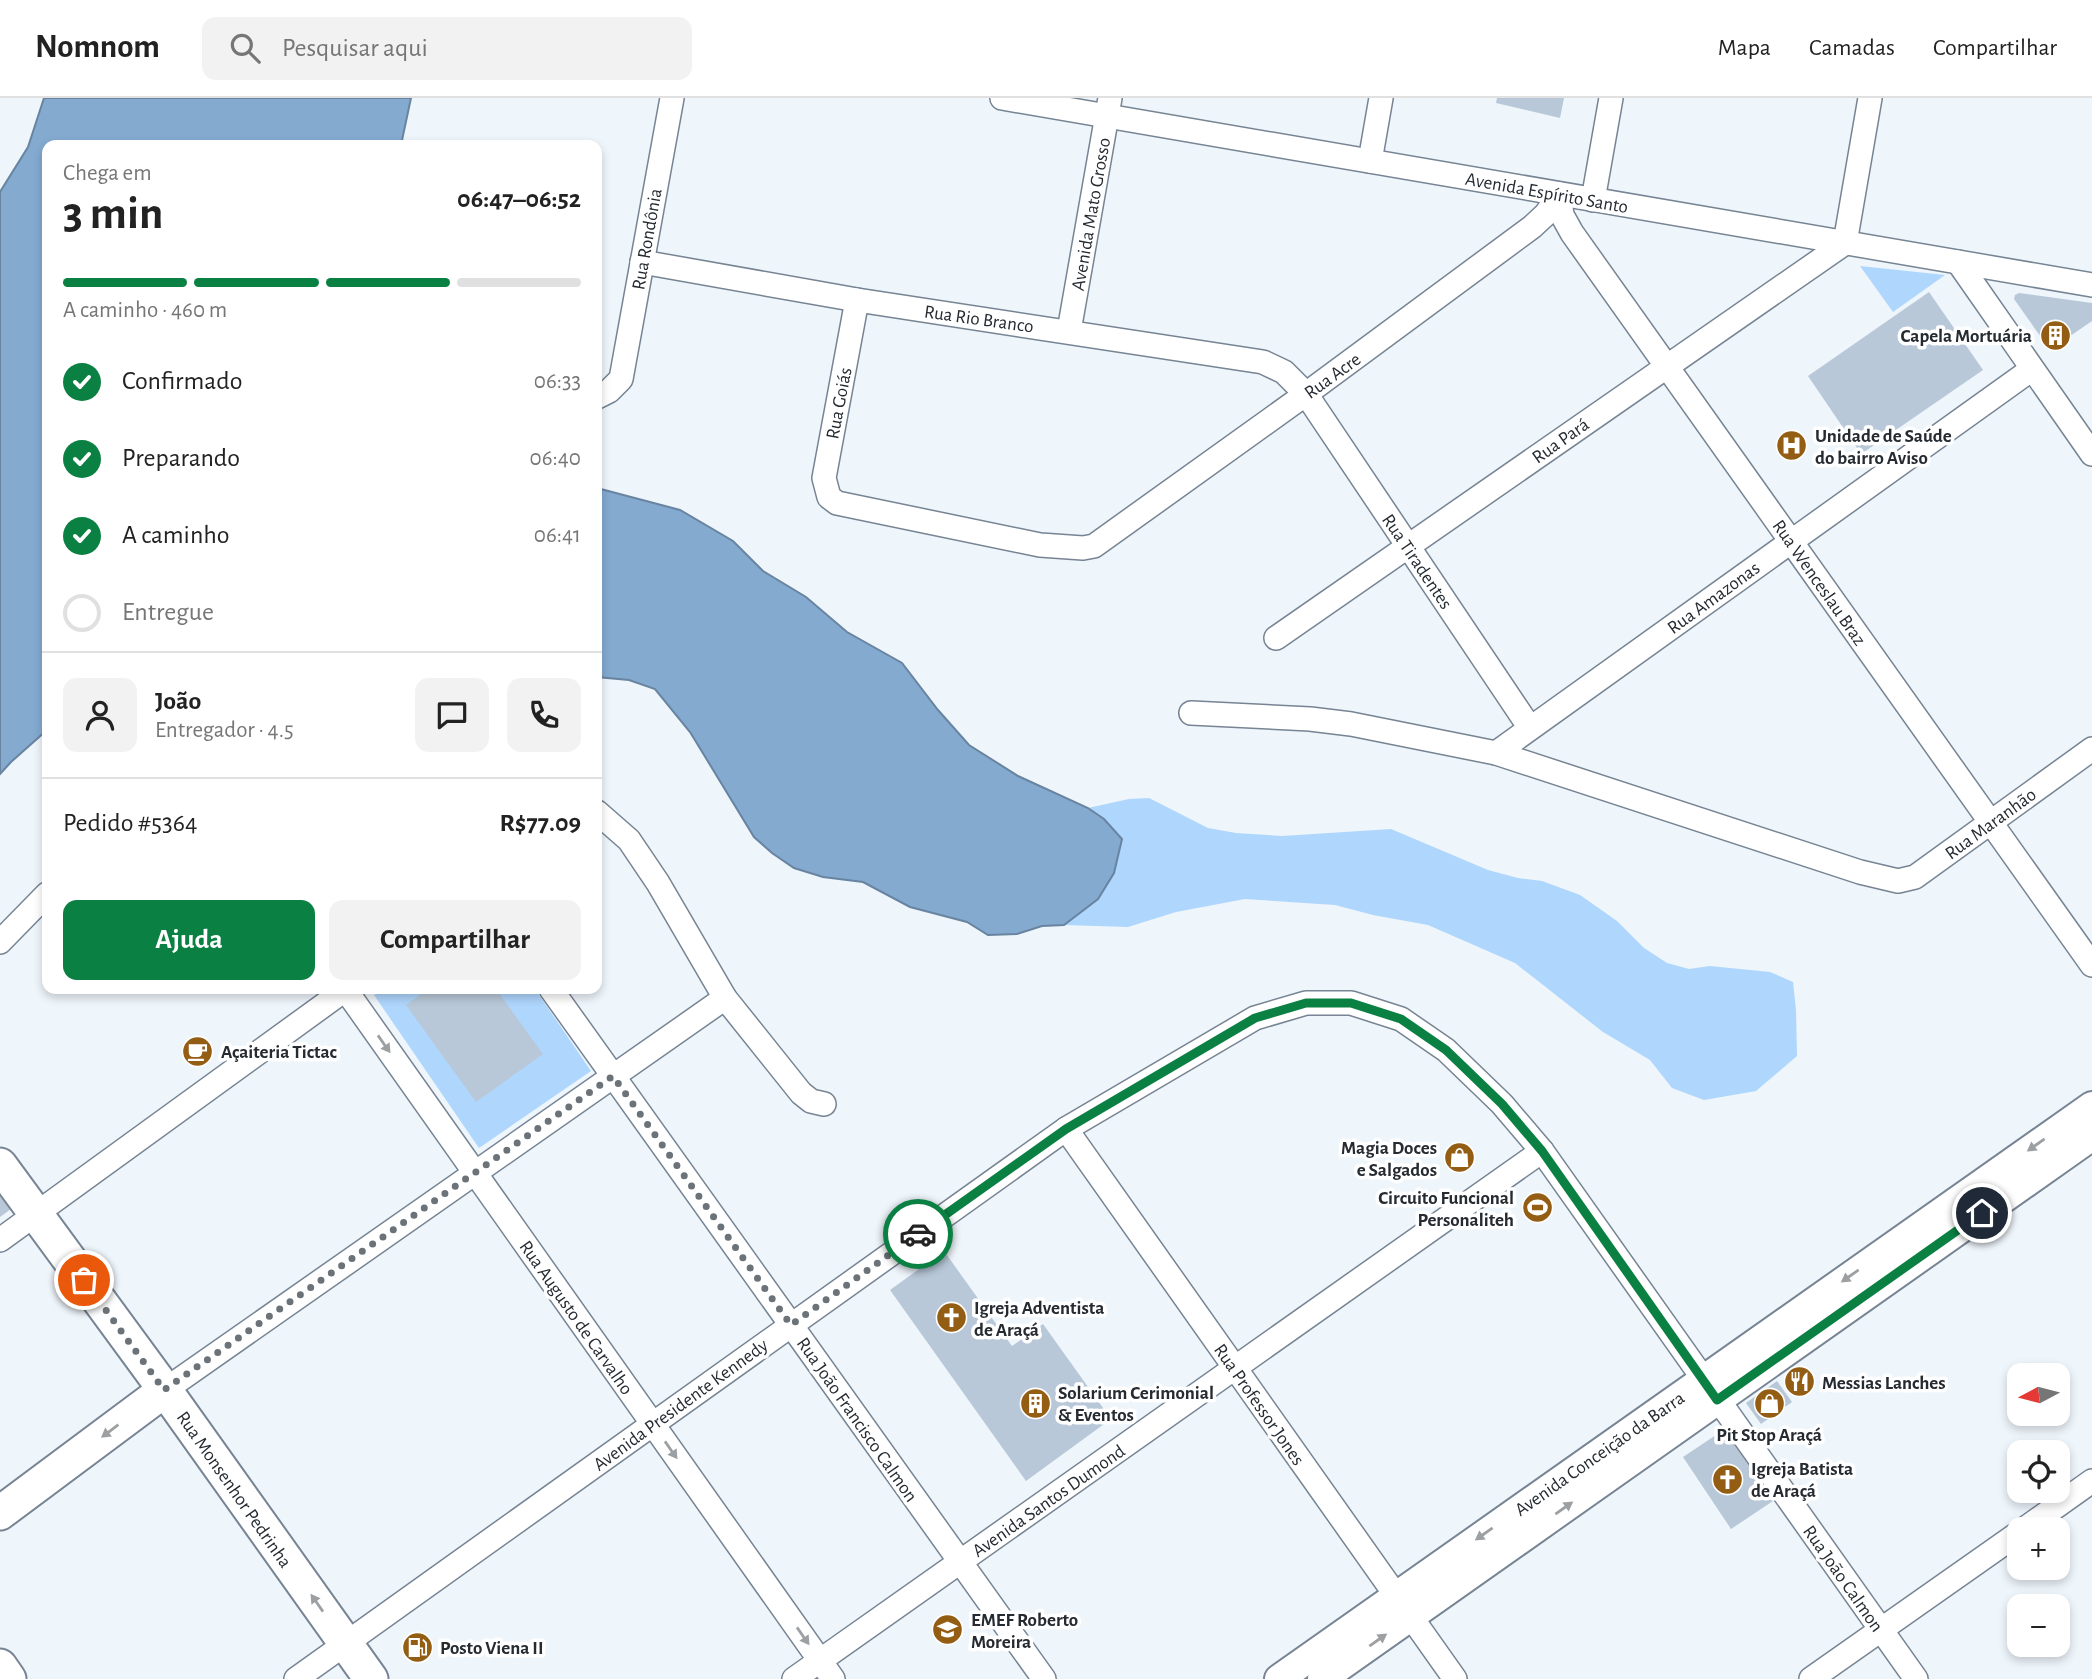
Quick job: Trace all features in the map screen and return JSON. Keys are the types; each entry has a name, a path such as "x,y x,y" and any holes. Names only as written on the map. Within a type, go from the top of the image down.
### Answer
{"main road":[{"name":"Rua Monsenhor Pedrinha","path":"0,1165 371,1679"},
{"path":"0,1513 164,1390"},
{"path":"0,1666 9,1679"}],"street":[{"name":"Rua Rondônia","path":"602,394 621,379 672,98"},
{"name":"Avenida Espírito Santo","path":"1002,98 1108,107 1370,161 2092,285"},
{"path":"1370,161 1381,98"},
{"path":"1593,200 1611,98"},
{"path":"1845,243 1870,98"},
{"name":"Avenida Mato Grosso","path":"1069,331 1108,107"},
{"name":"Rua Wenceslau Braz","path":"1559,194 1562,215 1572,233 2092,965"},
{"name":"Rua Acre","path":"1094,546 1532,227 1546,214 1559,194"},
{"name":"Rua Pará","path":"1276,638 1845,243"},
{"name":"Rua Rio Branco","path":"642,262 857,300 1263,362 1284,372 1306,394"},
{"path":"1958,262 2092,454"},
{"path":"2001,323 1993,305 1992,293 1995,285 2001,279 2024,274"},
{"name":"Rua Goiás","path":"857,300 824,478 829,497 837,502 1040,545 1083,548 1094,546"},
{"name":"Rua Amazonas","path":"1496,752 2032,369"},
{"name":"Rua Tiradentes","path":"1306,394 1530,728"},
{"name":"Rua Maranhão","path":"1191,713 1310,719 1351,724 1496,752 1847,868 1898,881 1915,877 2092,750"},
{"path":"602,816 629,840 658,883 724,998 802,1093 811,1101 824,1104"},
{"path":"0,942 42,899"},
{"path":"0,1240 338,994"},
{"name":"Rua Augusto de Carvalho","path":"349,994 827,1670"},
{"name":"Rua João Francisco Calmon","path":"555,994 1044,1679"},
{"path":"164,1390 724,998"},
{"name":"Avenida Presidente Kennedy","path":"296,1679 1066,1129 1255,1018 1306,1003 1351,1003 1401,1019 1446,1050 1502,1104"},
{"name":"Rua João Calmon","path":"1502,1104 1542,1151 1916,1679"},
{"name":"Avenida Conceição da Barra","path":"1279,1679 1404,1606 1710,1390 2092,1106"},
{"name":"Rua Professor Jones","path":"1066,1129 1455,1679"},
{"name":"Avenida Conceição da Barra","path":"1710,1390 2092,1136"},
{"name":"Avenida Santos Dumond","path":"794,1679 827,1670 960,1562 1542,1151"},
{"path":"2041,1517 2092,1481"},
{"path":"1811,1679 2007,1541"},
{"name":"Avenida Conceição da Barra","path":"1322,1679 1404,1606"}],"shaded area":[{"path":"44,98 411,98 402,140 42,140 42,734 0,774 0,192 28,147"},
{"path":"1860,266 1945,275 1893,312"},
{"path":"602,489 680,510 733,541 763,571 806,597 847,632 902,663 969,745 1018,776 1088,808 1104,819 1122,839 1114,873 1098,899 1064,925 1042,926 1017,934 988,935 967,922 910,907 863,882 823,877 794,868 754,837 690,732 655,689 629,680 602,677"},
{"path":"1149,798 1208,828 1236,833 1282,836 1391,829 1488,870 1542,881 1580,895 1617,921 1644,948 1667,963 1689,969 1710,966 1770,972 1793,982 1797,1056 1756,1091 1704,1100 1672,1088 1650,1060 1603,1032 1515,963 1428,925 1335,905 1245,899 1176,912 1128,927 1064,925 1098,899 1114,873 1104,819 1088,808 1129,799"},
{"path":"538,994 591,1071 479,1148 374,995"}],"building":[{"path":"1497,98 1564,98 1560,118 1496,103"},
{"path":"1929,292 1983,370 1861,454 1808,376"},
{"name":"Capela Mortuária","path":"2019,293 2092,303 2092,321 2050,350 2014,299"},
{"path":"421,994 500,994 543,1054 476,1102 406,1005"},
{"path":"0,1193 11,1209 0,1217"},
{"name":"Solarium Cerimonial & Eventos","path":"944,1251 1012,1346 1043,1324 1111,1419 1026,1481 890,1290"},
{"name":"Pit Stop Araçá","path":"1777,1381 1792,1402 1761,1424 1746,1403"},
{"name":"Igreja Batista de Araçá","path":"1725,1429 1773,1501 1731,1529 1683,1457"}],"way so far":[{"path":"84,1280 164,1390 613,1076 791,1325 918,1234"}],"place":[{"name":"Capela Mortuária","path":"2055,335"},
{"name":"Unidade de Saúde do bairro Aviso","path":"1792,446"},
{"name":"Açaiteria Tictac","path":"198,1051"},
{"name":"Magia Doces e Salgados","path":"1460,1158"},
{"name":"Circuito Funcional Personaliteh","path":"1537,1208"},
{"name":"Igreja Adventista de Araçá","path":"951,1318"},
{"name":"Messias Lanches","path":"1799,1382"},
{"name":"Solarium Cerimonial & Eventos","path":"1035,1403"},
{"name":"Pit Stop Araçá","path":"1769,1403"},
{"name":"Igreja Batista de Araçá","path":"1728,1479"},
{"name":"EMEF Roberto Moreira","path":"948,1630"},
{"name":"Posto Viena II","path":"417,1647"}],"route":[{"path":"918,1234 1095,1111 1255,1018 1306,1003 1351,1003 1401,1019 1446,1050 1502,1104 1542,1151 1717,1400 1982,1213"}]}
